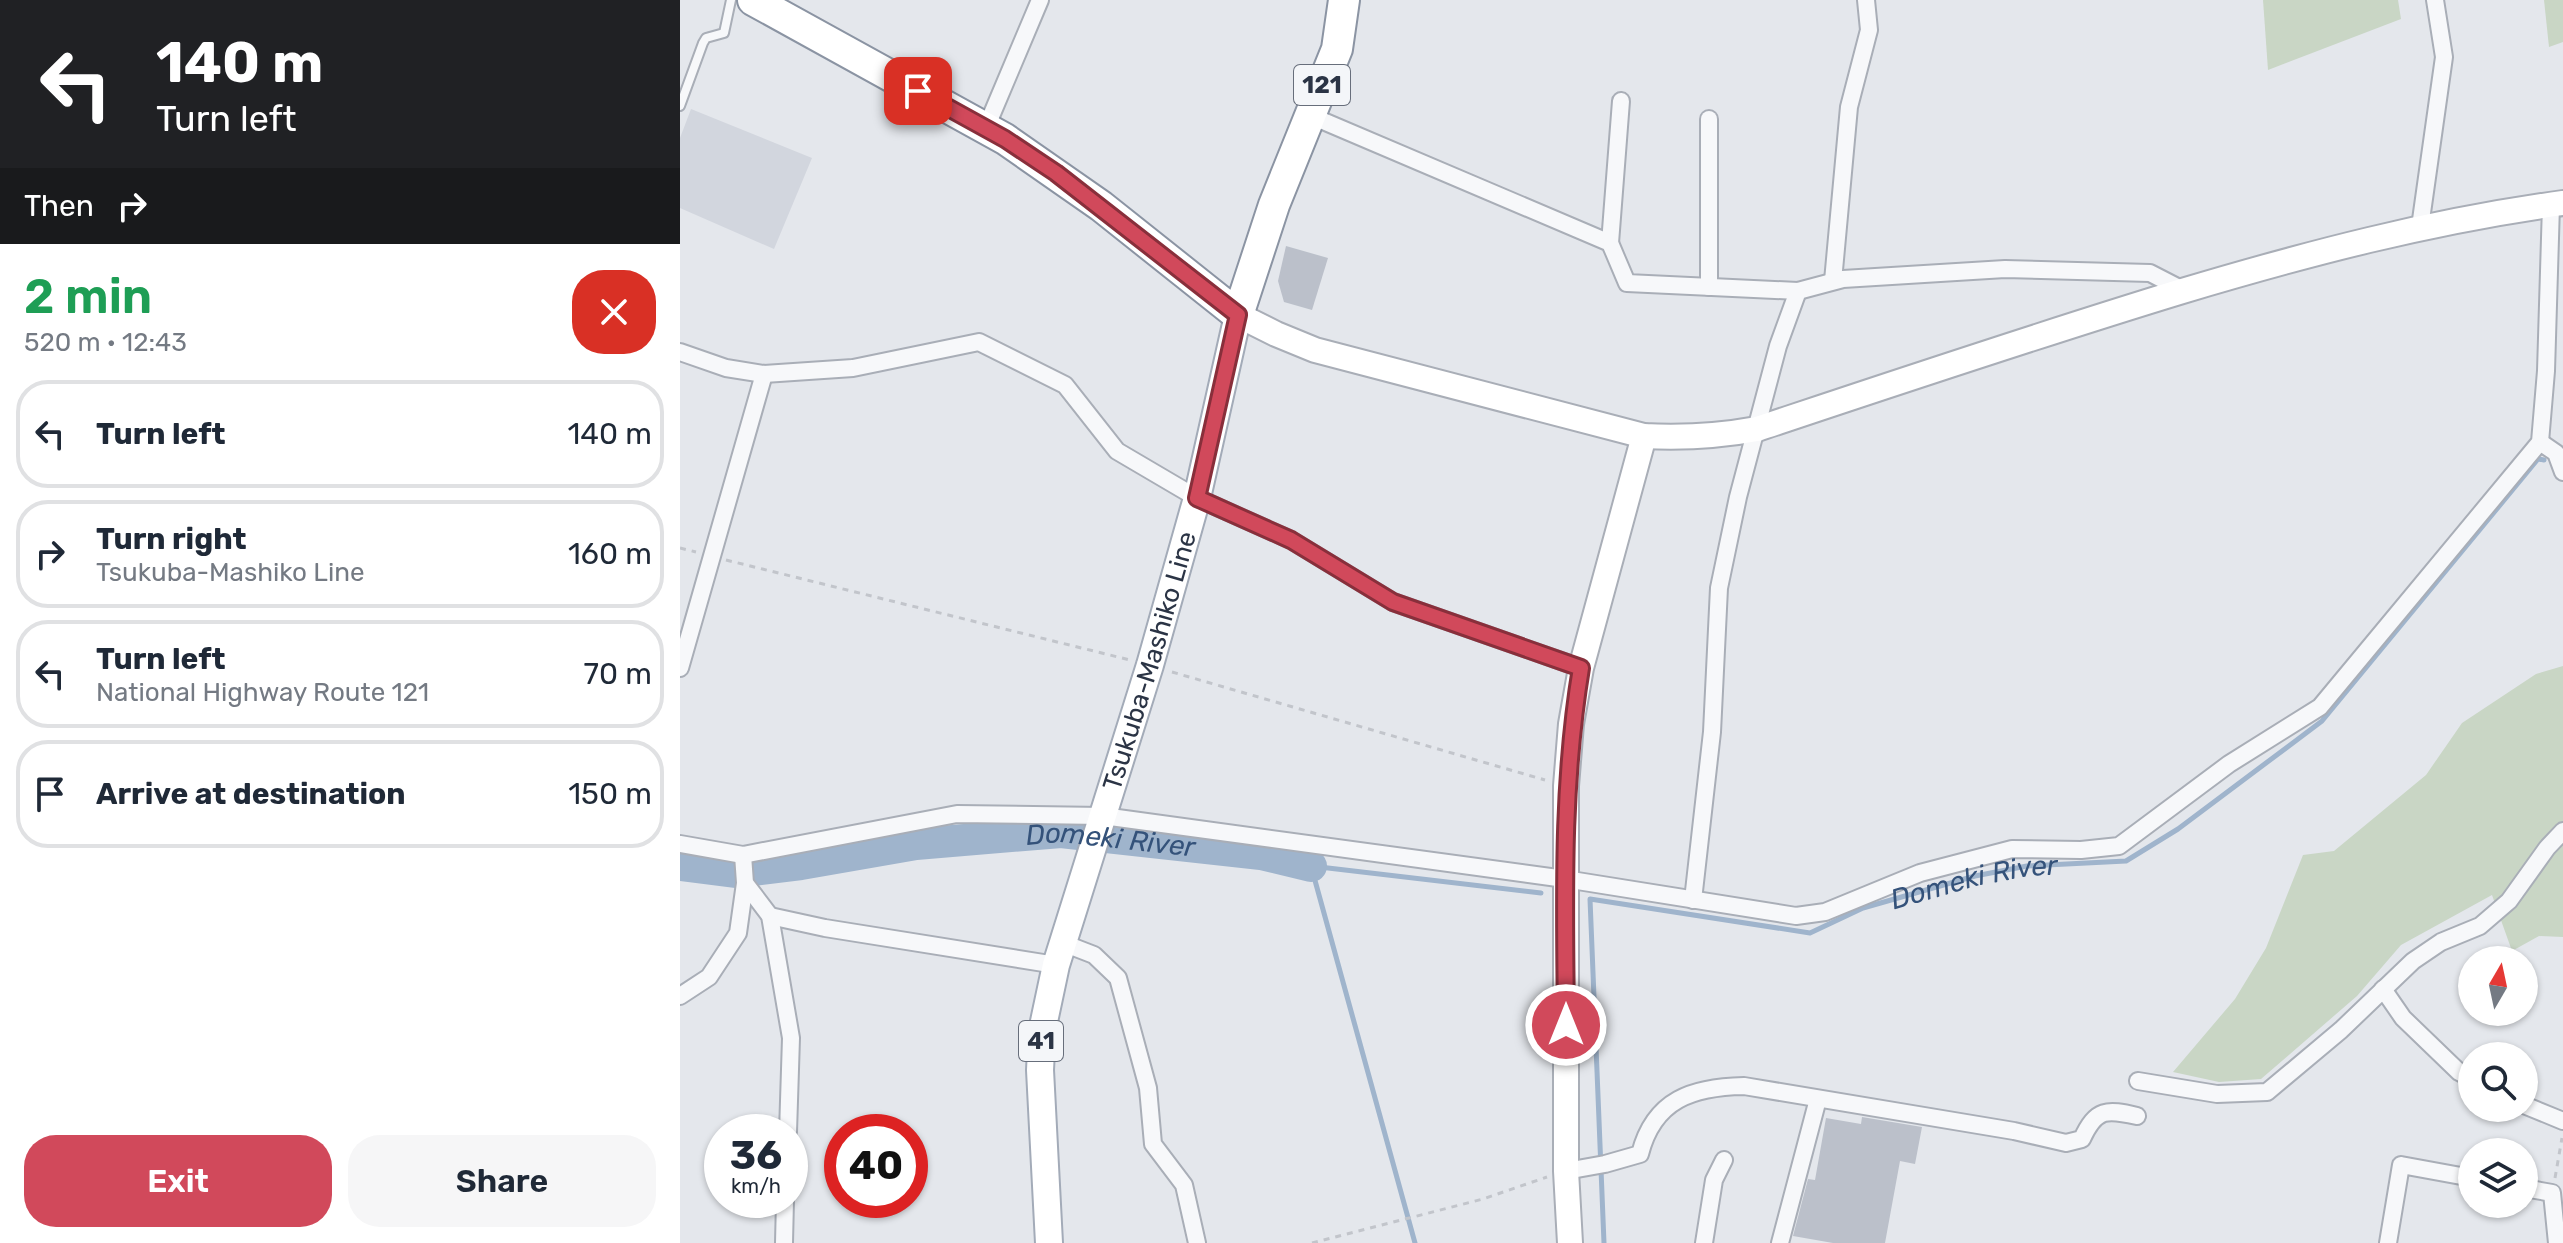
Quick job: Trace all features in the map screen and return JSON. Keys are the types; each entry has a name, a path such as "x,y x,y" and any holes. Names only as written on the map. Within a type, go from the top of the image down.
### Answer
{"highway":[{"path":"753,0 986,128 1056,173 1238,315"},
{"name":"121","path":"1238,315 1270,217 1337,49 1344,0"}],"main road":[{"name":"Tsukuba-Mashiko Line","path":"1049,1243 1040,1070 1042,1031 1059,954 1150,665 1197,498 1238,315"}],"street":[{"path":"986,128 1040,0"},
{"path":"1833,281 1849,107 1869,30 1866,0"},
{"path":"2420,227 2444,57 2435,0"},
{"path":"1621,101 1610,243 1627,283 1798,291 1843,279 2005,269 2150,273 2185,291"},
{"path":"1309,115 1610,243"},
{"path":"1709,119 1709,287"},
{"path":"680,844 743,855 957,814 1565,879 1796,916 1825,912 1920,873 2012,849 2081,850 2119,846 2229,764 2320,707 2540,442 2557,204 2420,227 2308,254 2073,324 1757,429 1721,435 1644,436 1315,350 1238,315"},
{"path":"1693,900 1712,732 1719,588 1738,497 1778,346 1798,291"},
{"path":"680,352 726,368 764,374 853,368 979,342 1065,385 1117,451 1197,498 1291,540 1393,602 1581,668"},
{"path":"680,668 764,374"},
{"path":"1570,1243 1566,1171 1565,879 1566,786 1571,724 1581,668 1644,436"},
{"path":"2540,442 2556,453 2563,472"},
{"path":"2138,1081 2217,1094 2267,1092 2341,1030 2413,961 2441,942 2480,926 2509,901 2563,831"},
{"path":"680,996 709,977 738,933 745,883 743,855"},
{"path":"745,883 770,916 791,1038 789,1114"},
{"path":"770,916 825,928 1059,954 1094,955 1118,978 1148,1088 1153,1144 1184,1185 1197,1243"},
{"path":"2383,989 2403,1018 2458,1071"},
{"path":"1566,1171 1640,1154 1646,1132 1670,1106 1689,1092 1713,1087 1744,1086 2014,1131 2066,1143 2082,1139 2089,1123 2097,1115 2113,1111 2137,1116"},
{"path":"1780,1243 1818,1099"},
{"path":"2538,1111 2563,1121"},
{"path":"1704,1243 1714,1180 1724,1160"},
{"path":"2388,1243 2401,1165 2458,1175"},
{"path":"2538,1190 2552,1193 2557,1243"},
{"path":"784,1243 785,1218"}],"lane":[{"path":"680,106 706,38 724,33 731,0"}],"path":[{"path":"680,548 1150,665 1566,786"},
{"path":"2552,1193 2563,1133"},
{"path":"1312,1243 1483,1199 1566,1171"}],"shaded area":[{"path":"691,109 812,158 774,249 680,208 680,138"}],"green space":[{"path":"2263,0 2398,0 2401,19 2268,70"},
{"path":"2544,0 2563,0 2563,42 2549,47"},
{"path":"2563,666 2563,937 2539,936 2521,946 2510,946 2492,895 2401,945 2357,996 2261,1079 2219,1082 2173,1072 2235,999 2266,948 2303,855 2334,851 2426,775 2462,723 2536,674"}],"building":[{"path":"1286,246 1328,258 1312,310 1284,302 1278,281"},
{"path":"1862,1117 1922,1127 1915,1164 1900,1161 1885,1243 1833,1243 1793,1236 1808,1179 1815,1180 1826,1118 1861,1124"}],"waterway":[{"name":"Domeki River","path":"1604,1243 1590,899 1810,933 1863,908 1975,876 2027,866 2126,861 2178,829 2322,721 2538,459 2544,460"},
{"name":"Domeki River","path":"680,865 737,872 916,844 1061,832 1261,854 1311,866"},
{"path":"1415,1243 1311,866 1541,893"}],"route":[{"path":"918,91 1005,139 1056,173 1238,315 1197,498 1291,540 1393,602 1581,668 1571,724 1566,786 1566,1025"}]}
